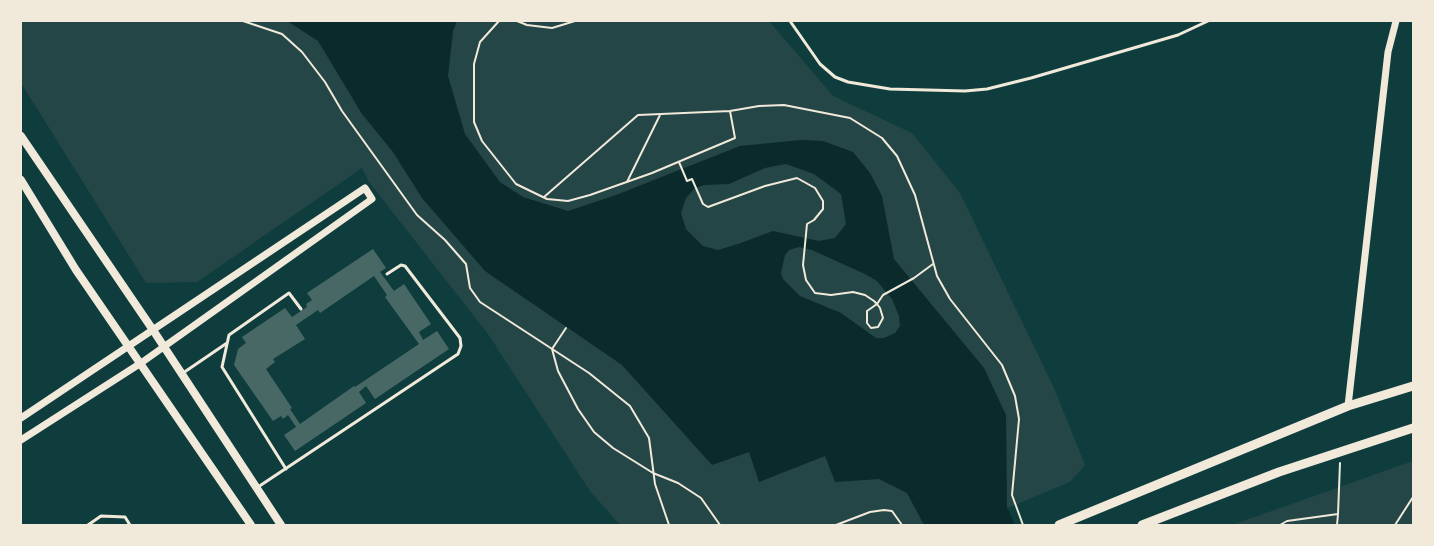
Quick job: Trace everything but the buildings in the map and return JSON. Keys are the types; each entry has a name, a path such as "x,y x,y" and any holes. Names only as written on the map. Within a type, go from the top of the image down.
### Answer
{"main road":[{"path":"21,136 153,330 281,525"},
{"path":"21,180 76,270 251,525"},
{"path":"1059,525 1348,406 1413,386"},
{"path":"1142,525 1279,472 1413,428"}],"street":[{"path":"1348,406 1388,52 1396,21"},
{"path":"21,418 365,188 372,199 141,363 21,440"}],"lane":[{"path":"790,21 820,64 835,77 848,82 890,89 964,91 987,89 1031,78 1178,34 1208,21"},
{"path":"257,488 458,353 461,346 460,338 405,266 387,274"},
{"path":"286,469 222,367 229,335 289,293 301,309"},
{"path":"181,374 227,343"},
{"path":"88,525 101,516 124,517 130,525"}],"path":[{"path":"243,21 282,34 302,52 326,82 342,111 386,170 404,199 466,264 470,288 480,302 589,373 630,406 649,438 653,473 669,525"},
{"path":"499,21 480,42 474,64 474,122 482,141 516,184 544,197 568,201 627,182 735,138 730,111"},
{"path":"516,21 527,25 552,28 575,21"},
{"path":"544,197 638,115 730,111 775,105 850,118 882,138 897,156 915,195 937,276 950,299 1002,365 1015,396 1019,419 1012,495 1023,525"},
{"path":"627,182 661,114"},
{"path":"680,162 687,181 692,179 703,204 708,207 765,186 796,178 815,188 823,201 823,209 814,220 807,224 804,257 806,280 815,293 831,295 853,292 865,295 877,304 883,318 878,327 871,328 867,322 867,311 877,304 883,295 914,278 933,264"},
{"path":"566,328 552,349 558,371 594,432 613,448 653,473 678,483 701,498 720,525"},
{"path":"1337,525 1340,452"},
{"path":"1395,525 1413,497"},
{"path":"836,525 870,512 884,510 892,511 902,525"},
{"path":"1280,525 1287,520 1338,514"}],"shaded area":[{"path":"21,21 769,21 833,96 912,133 960,193 1054,388 1085,465 1070,482 967,525 620,525 590,491 488,334 369,182 362,168 197,282 146,283 21,83"},
{"path":"287,21 457,21 453,31 448,76 465,134 500,182 523,197 568,211 616,195 740,146 801,140 823,141 853,152 870,173 882,196 894,259 984,368 1006,415 1007,507 1015,525 924,525 907,493 879,479 835,482 825,456 759,482 749,452 712,465 622,365 485,271 422,198 393,152 362,114 318,41","holes":["786,164 814,174 841,194 846,224 835,238 819,241 773,231 718,250 703,246 686,229 681,213 686,198 695,188 705,185 729,184 765,168","799,247 812,250 877,281 892,299 899,316 900,326 895,333 884,338 876,338 841,313 800,296 783,279 781,273 785,255 789,250"]},
{"path":"1413,461 1413,525 1232,525"}]}
